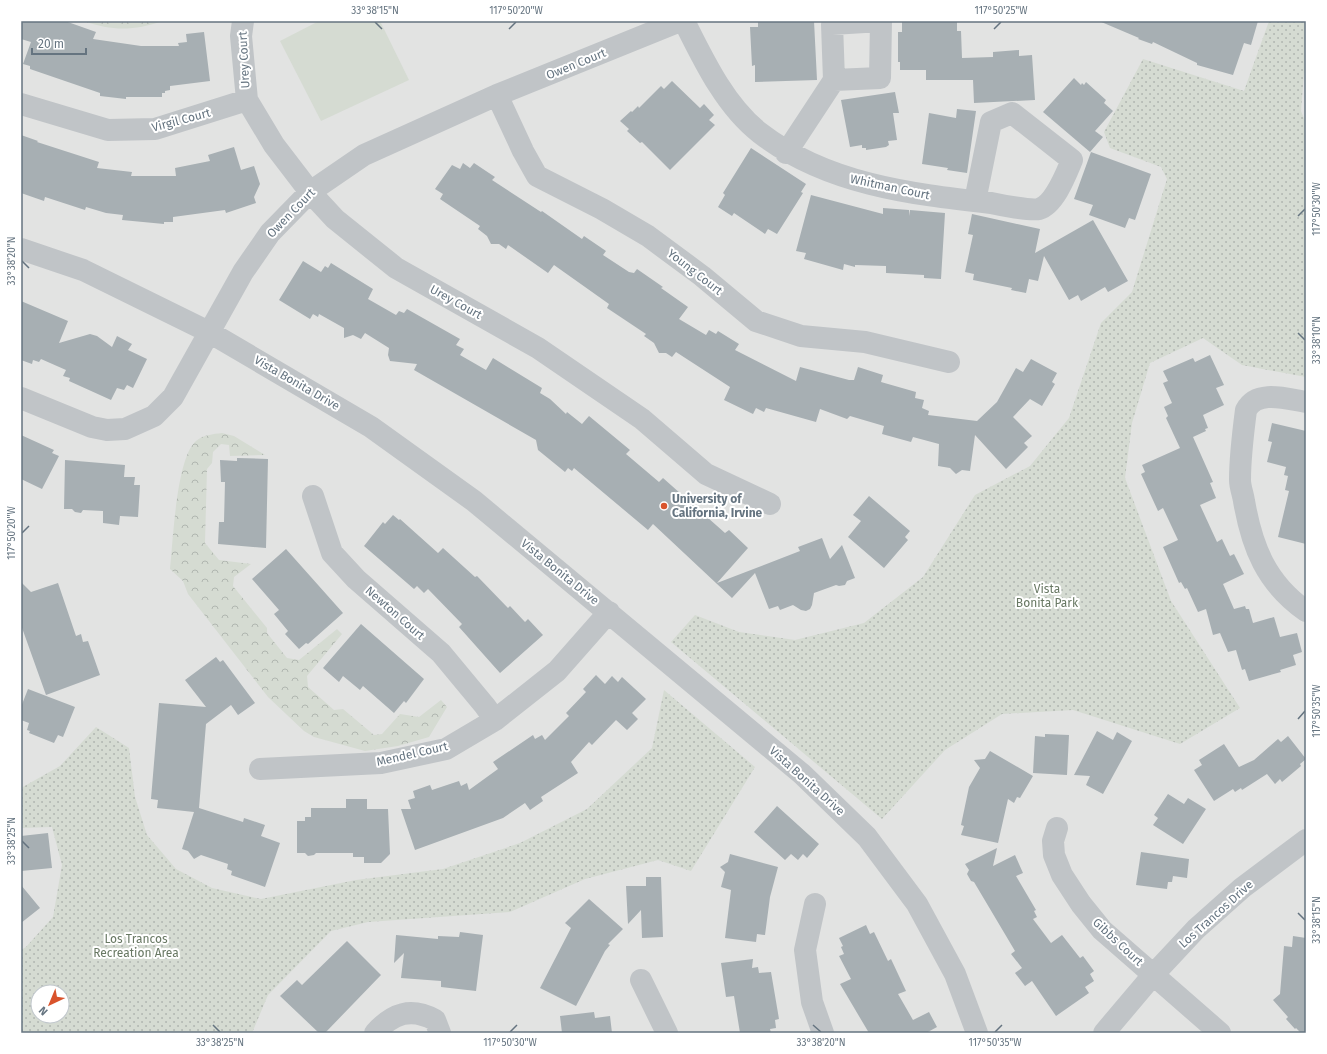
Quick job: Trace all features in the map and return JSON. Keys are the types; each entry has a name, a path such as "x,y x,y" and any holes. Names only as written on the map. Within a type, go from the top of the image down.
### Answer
{"street":[{"name":"Urey Court","path":"243,21 241,36 247,100 274,145 310,192 334,219 396,268 538,348 642,419 706,474 770,504"},
{"name":"Owen Court","path":"21,398 92,427 107,430 125,429 154,416 173,397 256,252 270,233 310,192 364,155 497,95 680,21"},
{"name":"Whitman Court","path":"684,21 709,70 732,105 758,132 786,153 844,176 884,188 975,202 1038,209 1049,203 1065,177 1072,160 1012,113 991,122 975,202"},
{"path":"786,153 834,80"},
{"name":"Young Court","path":"497,95 523,152 537,176 602,209 648,236 702,276 756,321 801,336 865,342 949,362"},
{"name":"Virgil Court","path":"21,104 108,130 155,129 247,100"},
{"name":"Vista Bonita Drive","path":"21,249 83,270 209,332 371,426 474,501 802,774 867,837 917,904 955,974 977,1033"},
{"path":"1306,402 1265,398 1255,399 1249,404 1246,410 1240,482 1247,524 1265,567 1278,586 1294,602 1306,611"},
{"name":"Newton Court","path":"313,496 332,553 356,580 441,653 486,706 495,720"},
{"name":"Mendel Court","path":"260,769 381,763 446,748 495,720 557,671 609,612"},
{"name":"Gibbs Court","path":"1058,828 1053,841 1054,855 1062,875 1081,904 1102,930 1220,1033"},
{"name":"Los Trancos Drive","path":"1104,1033 1153,975 1202,924 1242,888 1306,840"},
{"path":"815,904 805,950 812,1002 823,1033"},
{"path":"641,980 667,1033"},
{"path":"375,1033 392,1018 416,1012 436,1020 440,1033"}],"shaded area":[{"name":"University of California, Irvine","path":"21,21 1306,21 1306,1033 21,1033"}],"green space":[{"path":"83,21 163,21 142,27 114,28 104,27"},
{"path":"319,21 380,21 409,80 321,121 280,41"},
{"name":"Vista Bonita Park","path":"1269,21 1306,21 1306,72 1304,73 1301,111 1306,123 1306,377 1242,365 1203,338 1150,363 1132,423 1125,478 1171,601 1240,708 1180,744 1073,710 1002,714 945,750 882,819 671,642 695,615 739,632 795,640 864,623 923,577 975,495 1030,466 1069,418 1101,323 1132,292 1167,179 1161,167 1110,148 1104,132 1143,59 1244,91"},
{"path":"222,433 234,436 265,455 230,456 229,445 221,444 213,452 212,463 207,469 205,543 219,560 251,564 234,577 233,586 267,628 267,633 287,658 299,660 337,629 342,634 307,676 308,687 334,710 343,709 374,735 382,734 400,714 419,717 441,700 447,707 429,737 398,746 365,751 314,737 304,731 268,697 188,594 183,581 170,569 174,522 180,482 189,450 196,441 202,437"},
{"name":"Los Trancos Recreation Area","path":"664,690 755,767 691,871 658,860 585,879 510,912 368,922 331,931 268,995 252,1033 21,1033 21,950 26,947 53,917 62,865 52,827 21,828 21,788 60,766 96,727 129,748 135,797 147,835 176,869 212,888 261,899 356,880 443,869 520,843 587,809 652,748"}],"building":[{"path":"21,21 65,21 96,32 93,39 141,46 179,46 178,43 187,42 186,34 204,32 210,81 170,86 170,90 162,93 162,97 126,97 126,99 100,96 100,93 30,69 30,66 23,64 31,42 21,39"},
{"path":"758,21 814,21 817,80 755,82 755,65 752,66 750,27 758,27"},
{"path":"902,21 957,21 957,31 961,31 962,58 993,57 993,52 1019,50 1019,56 1032,55 1035,100 974,103 973,80 926,80 926,70 900,70 900,62 898,62 898,32 902,32"},
{"path":"1099,21 1258,21 1251,45 1244,43 1233,75 1197,65 1197,63 1153,42 1152,44 1138,39 1139,38"},
{"path":"1074,78 1081,85 1082,83 1084,85 1086,82 1106,100 1104,103 1113,111 1095,131 1103,137 1090,152 1043,112"},
{"path":"672,81 700,108 704,104 714,115 709,120 715,125 670,170 642,142 640,143 627,131 629,129 620,121 638,106 639,108 661,86 664,89"},
{"path":"895,92 899,113 893,113 897,140 888,141 889,145 886,147 866,150 866,148 862,148 862,145 850,147 841,100"},
{"path":"957,109 976,111 967,173 922,164 929,113 956,118"},
{"path":"21,135 38,141 37,142 99,162 97,168 132,172 131,176 176,176 175,168 210,161 208,155 234,147 241,170 254,166 260,184 254,197 256,203 226,213 225,210 173,217 173,222 164,222 164,224 122,220 123,215 106,213 86,207 85,210 45,197 44,201 21,193"},
{"path":"751,148 806,184 801,192 803,193 777,234 768,229 765,234 734,213 732,216 718,207 725,195 723,193"},
{"path":"1091,152 1151,174 1135,220 1129,218 1125,228 1089,215 1093,205 1074,199"},
{"path":"463,163 470,168 474,163 495,177 492,180 541,212 542,211 582,239 584,236 606,251 603,255 629,272 634,273 637,269 663,287 661,288 688,307 679,319 706,335 709,330 716,334 718,331 739,344 735,350 796,381 800,367 854,380 858,367 883,375 881,382 916,392 915,398 924,400 922,408 929,411 928,415 977,421 997,402 1016,368 1023,372 1031,359 1057,373 1052,382 1055,384 1042,406 1030,399 1013,417 1032,436 1024,443 1028,447 1006,469 975,435 970,471 962,470 956,474 950,468 938,466 939,444 913,437 911,442 882,434 884,426 850,416 847,419 820,409 816,422 766,408 764,412 756,408 753,414 724,400 730,387 676,352 672,357 666,353 659,353 654,343 644,336 646,334 607,308 609,304 554,265 548,273 508,245 506,249 499,244 491,244 487,236 478,229 480,226 440,199 443,194 435,189 452,165 460,169"},
{"path":"811,195 883,214 883,208 909,210 910,216 910,210 945,213 941,279 924,278 924,275 886,273 886,266 855,265 855,267 844,264 843,270 804,259 806,253 796,251"},
{"path":"972,214 1040,229 1035,253 1093,220 1128,281 1108,292 1105,287 1081,301 1078,295 1069,300 1044,256 1038,281 1029,279 1026,293 1011,290 1012,288 973,280 974,274 965,272 973,235 968,234"},
{"path":"303,261 321,272 325,266 328,268 331,263 373,289 368,299 396,315 399,311 404,313 407,309 460,339 456,345 464,349 460,355 486,370 493,358 542,388 540,393 550,399 566,414 567,412 582,424 589,416 630,450 626,454 659,482 663,478 725,533 729,530 748,548 717,583 800,551 798,547 822,538 830,559 842,545 855,578 847,581 845,585 836,585 814,593 812,605 810,609 806,611 793,605 780,610 778,606 769,609 755,573 732,598 653,524 648,530 574,468 572,471 568,468 565,472 538,450 536,440 414,370 417,364 390,361 388,355 389,348 365,333 361,339 353,335 344,338 344,328 319,314 318,317 313,314 310,319 279,300"},
{"path":"21,301 68,321 59,343 90,334 97,336 112,347 117,336 132,344 128,350 147,359 133,388 127,385 124,390 117,388 111,400 69,381 70,378 63,376 66,370 41,359 39,362 33,360 32,364 21,360"},
{"path":"1210,355 1224,385 1216,388 1224,405 1203,415 1208,428 1205,429 1206,431 1193,437 1213,482 1210,483 1216,498 1200,505 1217,542 1222,539 1230,556 1234,554 1244,574 1223,584 1234,609 1245,606 1246,609 1249,609 1253,623 1274,617 1280,637 1297,633 1302,652 1293,655 1296,665 1280,670 1281,672 1249,681 1245,669 1242,670 1236,650 1228,652 1220,633 1213,635 1206,609 1198,612 1187,588 1185,589 1181,582 1179,583 1163,547 1178,540 1163,508 1158,511 1141,474 1145,472 1142,465 1180,448 1166,418 1168,416 1164,407 1172,403 1163,383 1168,381 1163,371 1193,358 1195,362"},
{"path":"1272,423 1306,431 1306,544 1278,537 1289,491 1285,490 1288,476 1284,475 1286,467 1267,462 1272,442 1268,441"},
{"path":"21,435 54,450 52,453 59,456 42,489 21,479"},
{"path":"237,458 268,459 266,548 218,544 219,522 224,522 225,482 221,482 220,460 237,461"},
{"path":"65,460 125,465 124,477 135,477 134,485 140,485 138,517 120,516 119,525 103,523 103,511 83,510 81,513 75,512 72,509 64,509"},
{"path":"869,496 910,531 905,537 908,540 884,568 848,537 861,521 853,515"},
{"path":"393,515 399,520 400,519 438,553 443,548 475,577 477,576 508,608 510,606 525,622 528,619 543,635 500,673 459,627 462,624 428,589 424,593 417,586 414,589 364,546 383,522 385,524"},
{"path":"286,549 343,613 308,644 306,643 299,649 285,634 288,631 274,614 279,610 252,579"},
{"path":"21,582 31,592 58,583 76,636 81,634 83,642 88,641 100,675 46,695 21,625"},
{"path":"361,624 424,679 406,703 404,701 394,713 363,686 360,690 343,676 339,682 323,668"},
{"path":"216,657 220,662 223,660 255,703 238,715 231,705 206,724 199,808 243,822 244,818 265,825 261,836 280,843 265,887 231,875 232,871 227,869 228,864 201,855 194,859 188,851 182,849 194,812 157,808 158,800 151,799 159,703 206,707 185,680"},
{"path":"596,675 605,684 612,676 618,682 622,677 646,699 632,713 638,719 627,730 616,720 592,745 589,742 571,762 578,773 541,797 543,801 530,810 525,803 503,818 415,850 401,809 411,809 408,800 415,798 413,791 430,785 432,790 459,781 461,786 467,783 469,790 498,769 493,762 533,735 535,739 542,735 545,740 569,716 566,713 586,692 583,689"},
{"path":"28,689 75,707 63,737 58,735 54,743 29,733 30,731 27,730 29,723 21,720 21,707"},
{"path":"1097,731 1113,740 1117,732 1132,741 1103,794 1086,785 1090,776 1074,775"},
{"path":"1045,734 1069,735 1067,775 1033,773 1035,736 1045,737"},
{"path":"1288,736 1306,759 1300,764 1301,766 1282,782 1280,779 1275,784 1267,774 1242,790 1241,788 1235,792 1233,789 1214,801 1194,770 1202,765 1199,760 1224,744 1239,767 1254,760 1278,739 1281,742"},
{"path":"990,751 1033,776 1020,798 1017,797 1014,803 1008,799 998,843 961,835 964,826 961,825 969,787 980,768 974,760 985,759"},
{"path":"1168,794 1184,804 1188,798 1206,809 1183,844 1153,825 1158,818 1154,815"},
{"path":"346,799 367,799 367,809 388,809 390,854 381,863 364,863 364,857 353,857 353,853 316,853 308,856 305,853 297,853 297,821 305,821 305,817 311,817 311,808 346,808"},
{"path":"777,806 819,844 807,858 803,854 798,860 791,854 785,860 754,832"},
{"path":"48,833 52,868 21,871 21,836"},
{"path":"997,848 993,866 1015,855 1023,873 1016,876 1036,910 1034,911 1037,917 1033,919 1051,943 1062,935 1080,958 1083,956 1094,971 1090,974 1094,981 1085,987 1089,993 1056,1016 1032,981 1025,986 1015,973 1022,968 1011,954 1015,951 974,882 971,881 967,874 969,870 965,864"},
{"path":"1141,852 1189,859 1187,878 1173,876 1172,882 1168,882 1167,889 1136,885"},
{"path":"730,854 778,867 770,897 765,935 757,934 756,942 725,938 731,890 721,887 725,872 720,867 728,862"},
{"path":"646,877 661,877 663,937 642,938 641,910 628,924 626,886 646,886"},
{"path":"21,885 40,908 21,923"},
{"path":"589,899 623,929 608,944 610,945 605,951 576,1006 540,988 571,928 565,923"},
{"path":"866,925 870,934 874,932 888,961 891,959 906,991 898,994 913,1020 929,1012 937,1027 926,1033 869,1033 840,984 851,979 839,956 844,954 841,947 843,946 839,938"},
{"path":"460,932 483,935 476,991 441,987 441,981 401,978 404,953 394,963 396,935 438,939 438,936 459,937"},
{"path":"1293,936 1306,938 1306,1033 1301,1033 1296,1028 1295,1029 1286,1019 1288,1017 1273,1000 1280,994 1284,946 1292,947"},
{"path":"347,941 381,975 325,1033 319,1033 280,996 297,980 302,985"},
{"path":"753,959 752,968 758,967 759,973 771,972 779,1019 775,1020 776,1028 770,1029 771,1033 740,1033 734,996 726,997 721,963"},
{"path":"594,1012 595,1018 610,1016 612,1033 562,1033 560,1016"}],"place":[{"name":"University of California, Irvine","path":"664,506"}]}
